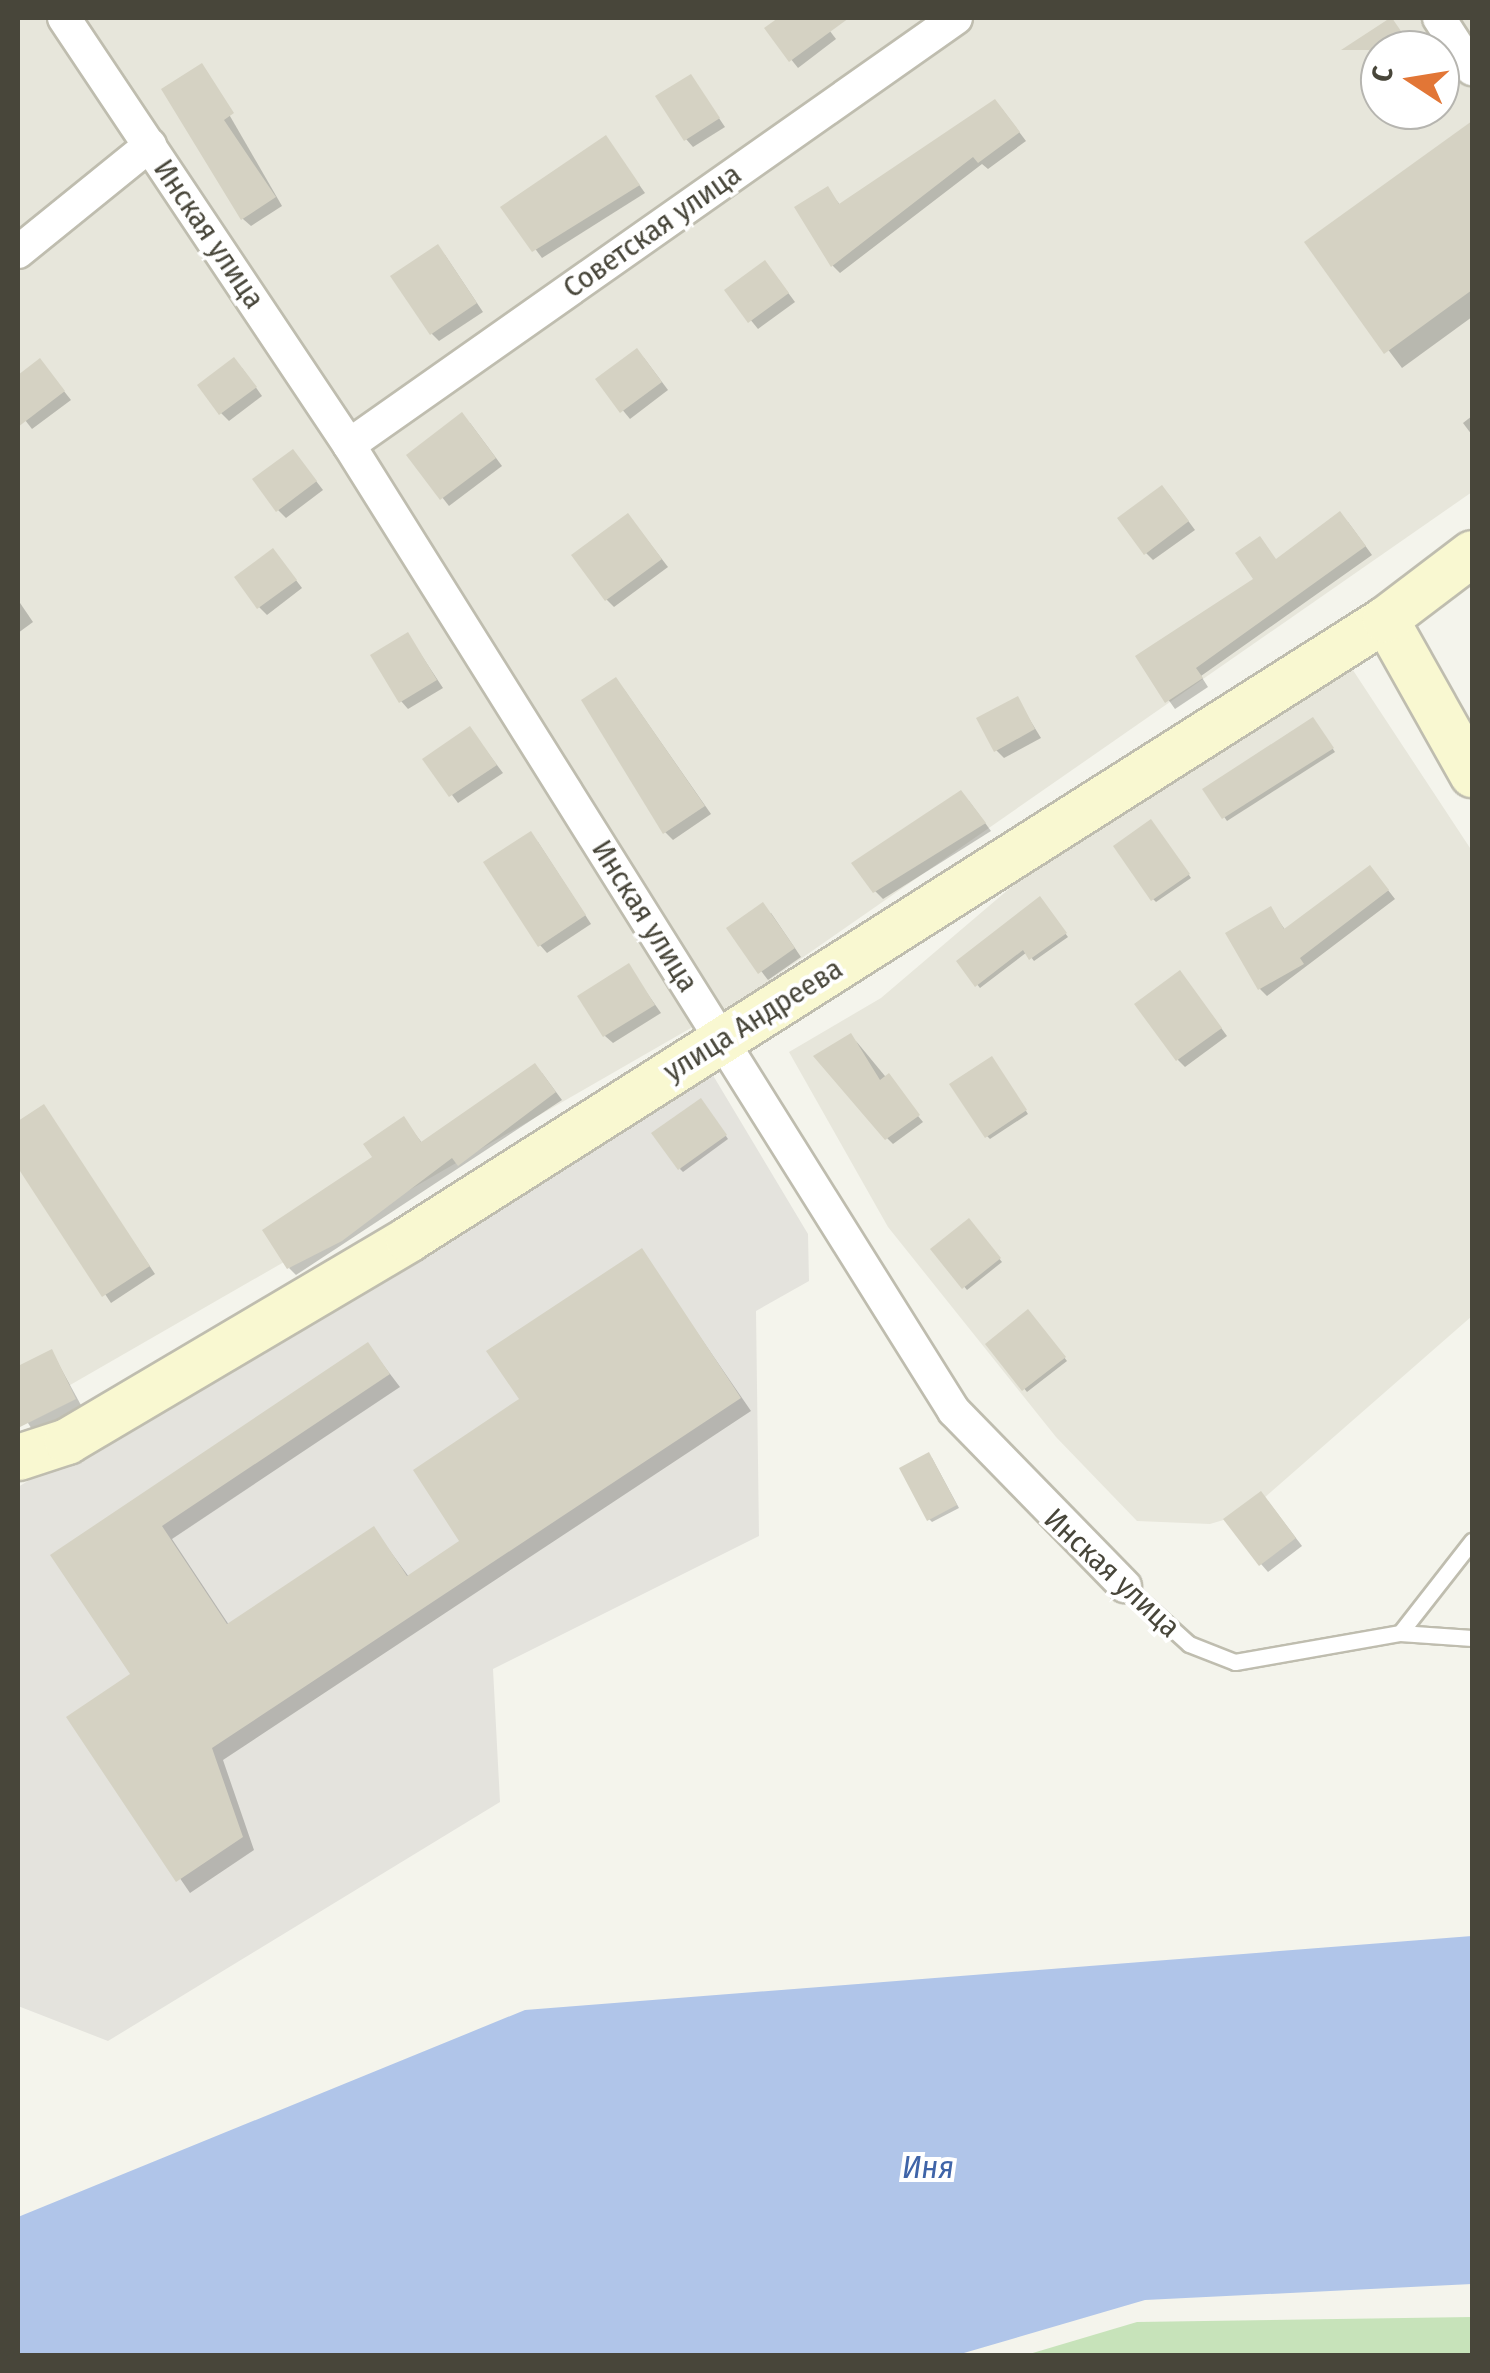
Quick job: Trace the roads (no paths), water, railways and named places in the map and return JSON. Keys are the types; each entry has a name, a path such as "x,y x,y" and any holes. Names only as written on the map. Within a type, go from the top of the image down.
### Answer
{"street":[{"name":"Инская улица","path":"64,18 349,445 954,1411 1125,1586"},
{"name":"Советская улица","path":"349,445 956,18"},
{"path":"1439,18 1472,68"},
{"path":"18,252 150,145"},
{"name":"улица Андреева","path":"18,1458 68,1441 723,1039 1385,618 1472,553"},
{"path":"1385,618 1472,774"}],"lane":[{"path":"1400,1633 1472,1541"},
{"name":"Инская улица","path":"1125,1586 1189,1644 1236,1662 1400,1633 1472,1638"}],"water":[{"name":"Иня","path":"1472,1936 1472,2284 1145,2300 957,2355 18,2355 18,2217 525,2010"}]}
